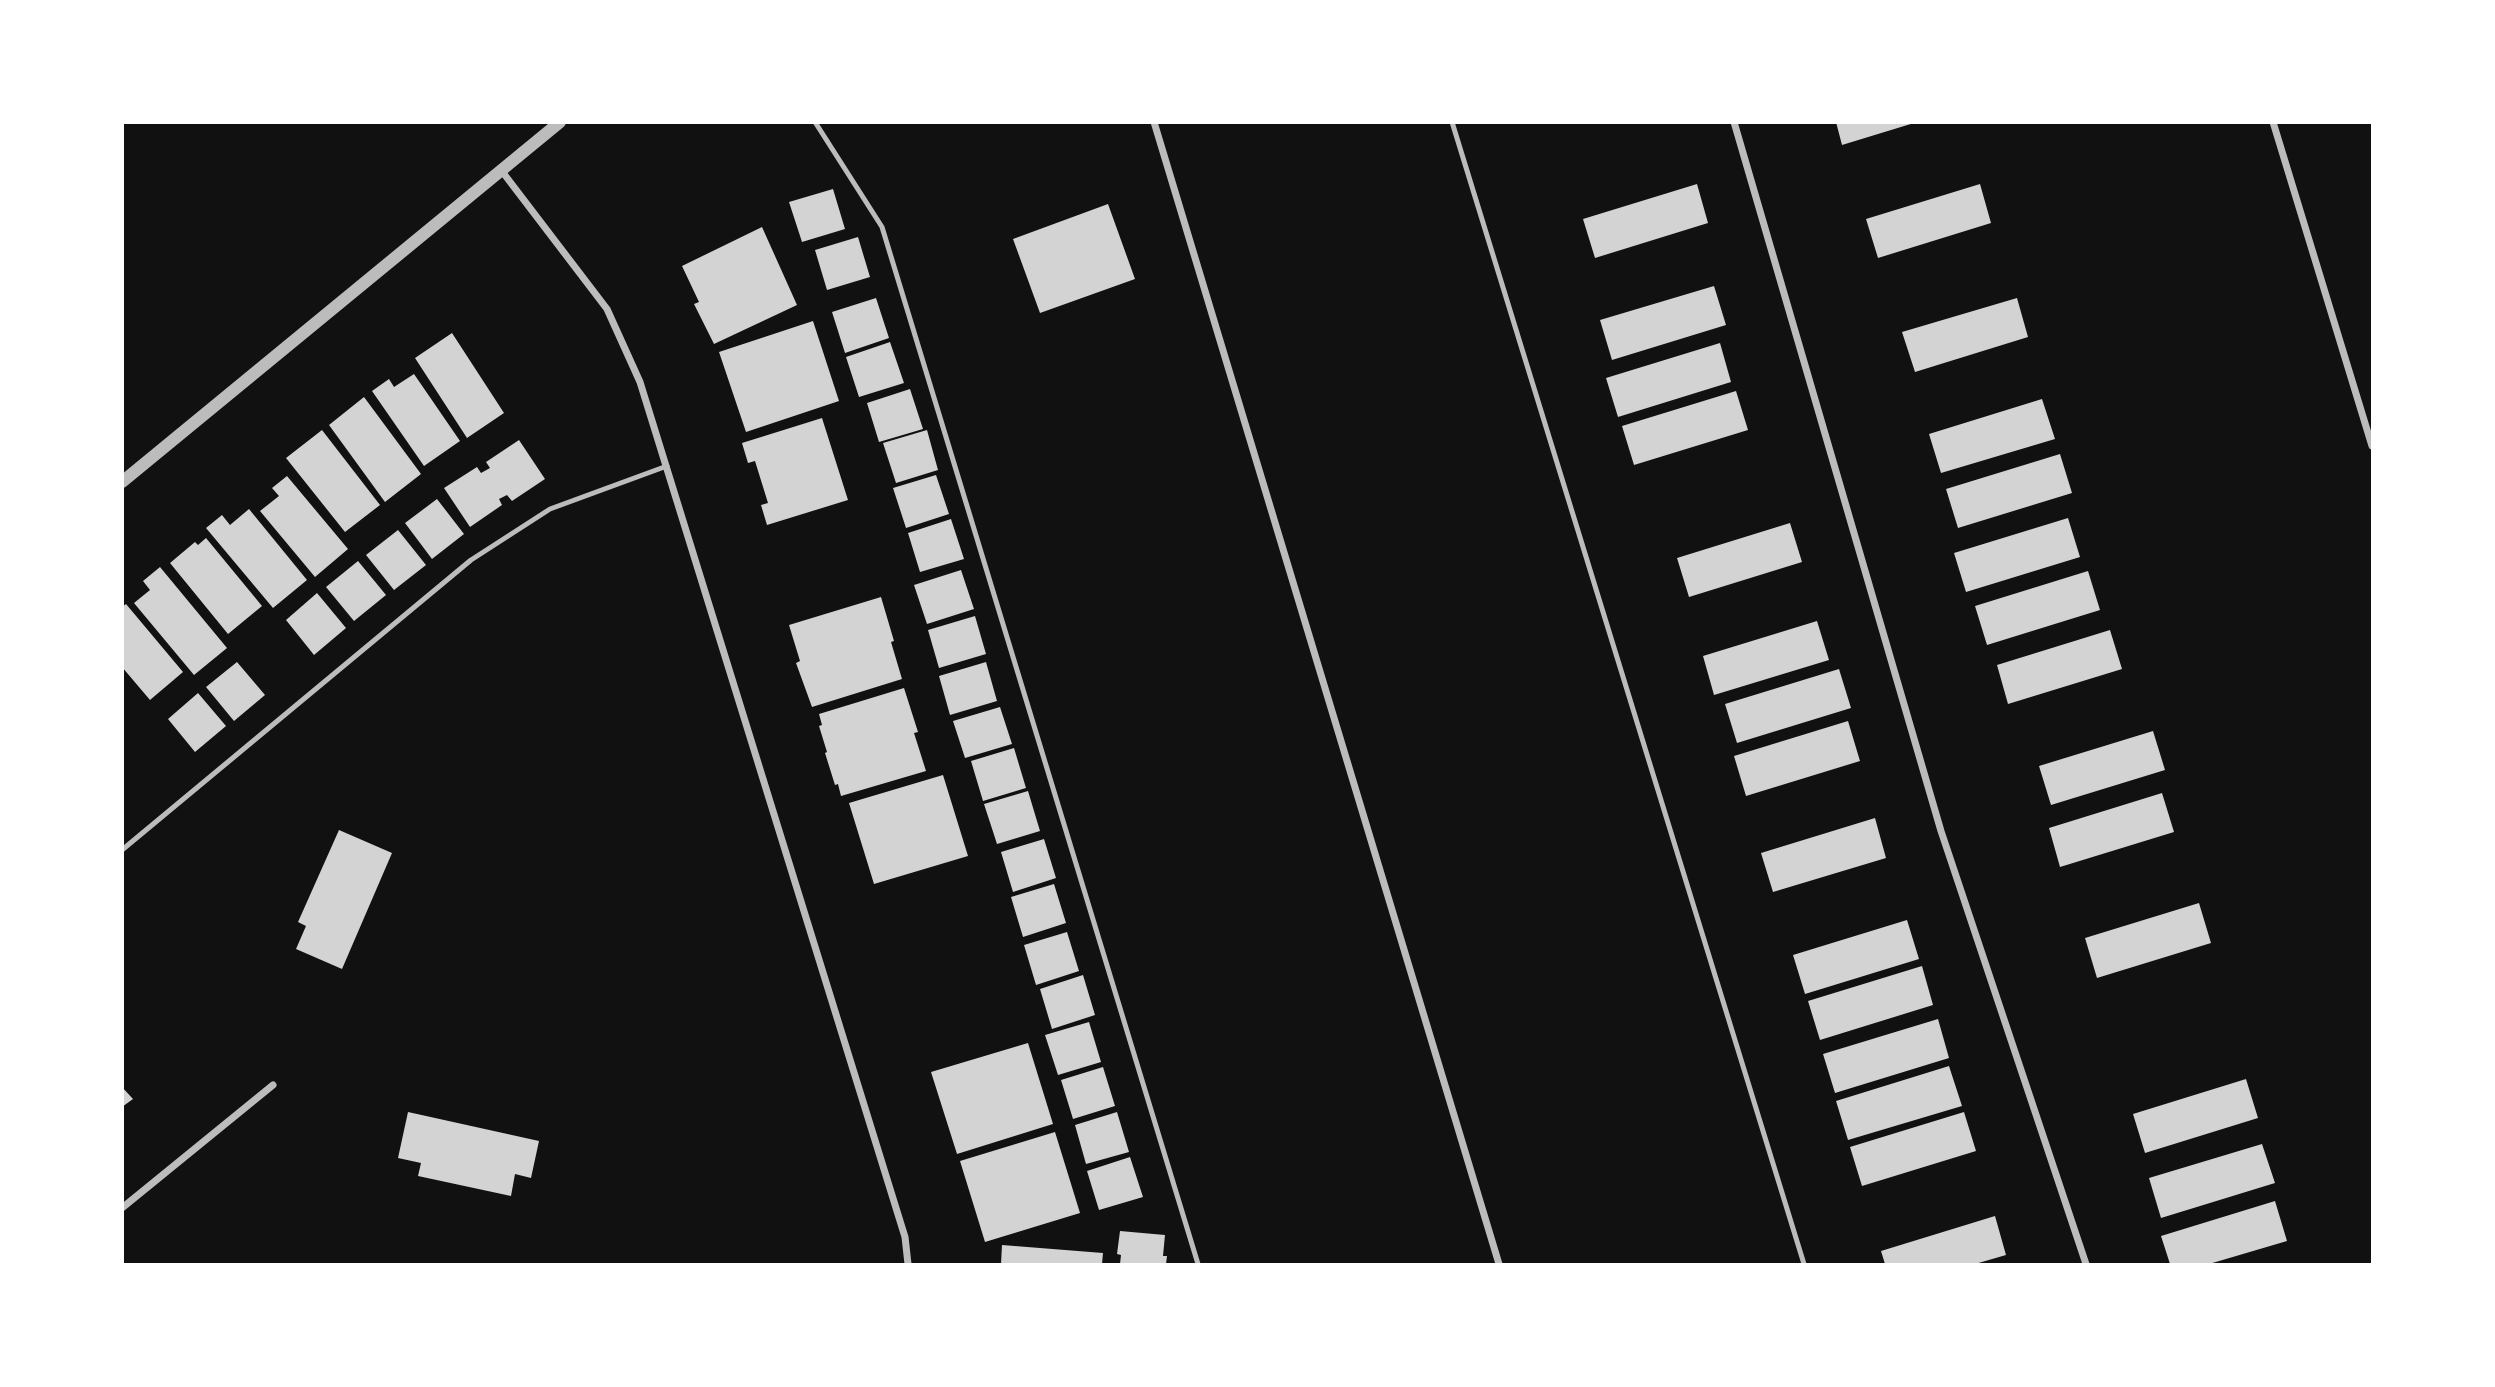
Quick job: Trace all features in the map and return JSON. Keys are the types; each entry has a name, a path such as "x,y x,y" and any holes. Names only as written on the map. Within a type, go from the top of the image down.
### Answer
{"street":[{"path":"122,482 560,122"},
{"path":"1154,122 1499,1265"},
{"path":"1734,122 1941,831 2086,1265"},
{"path":"2273,122 2372,446"},
{"path":"500,170 607,309 640,382 905,1237 908,1265"},
{"path":"122,1208 273,1085"}],"lane":[{"path":"815,122 882,227 1198,1265"},
{"path":"1452,122 1804,1265"},
{"path":"122,850 471,560 550,509 667,466"}],"building":[{"path":"1836,122 1914,122 1914,123 1842,145"},
{"path":"1697,184 1708,223 1595,258 1583,219"},
{"path":"1980,184 1991,223 1878,258 1866,219"},
{"path":"833,189 845,229 802,242 789,202"},
{"path":"1108,204 1135,279 1040,313 1013,239"},
{"path":"762,227 797,305 714,344 694,304 699,302 682,266"},
{"path":"858,237 870,277 827,290 815,250"},
{"path":"1714,286 1726,325 1612,360 1600,320"},
{"path":"876,298 889,338 845,353 832,312"},
{"path":"2017,298 2028,337 1915,372 1902,332"},
{"path":"813,321 839,401 746,432 719,352"},
{"path":"452,333 504,413 467,438 415,358"},
{"path":"890,342 904,383 859,397 846,357"},
{"path":"1720,343 1731,382 1618,417 1606,378"},
{"path":"414,374 460,441 424,466 372,391 389,379 394,387"},
{"path":"910,389 923,429 879,442 867,403"},
{"path":"1736,391 1748,430 1634,465 1622,426"},
{"path":"364,397 421,474 385,502 329,425"},
{"path":"2042,399 2055,439 1941,473 1929,434"},
{"path":"822,418 848,500 767,525 761,505 768,503 755,461 748,463 742,443"},
{"path":"322,430 380,505 345,532 286,458"},
{"path":"927,430 938,470 896,483 883,443"},
{"path":"519,440 545,479 512,501 507,495 499,499 502,505 470,527 444,488 477,467 481,473 490,468 486,462"},
{"path":"2060,454 2072,493 1958,528 1946,489"},
{"path":"936,475 949,514 906,528 893,488"},
{"path":"287,476 348,549 315,577 260,511 279,496 272,488"},
{"path":"437,499 464,534 432,559 405,523"},
{"path":"249,509 307,580 273,608 206,528 222,515 230,525"},
{"path":"2068,518 2080,557 1966,592 1954,553"},
{"path":"951,519 964,559 920,572 908,533"},
{"path":"1790,523 1802,562 1689,597 1677,558"},
{"path":"398,530 426,565 394,590 366,555"},
{"path":"206,538 262,606 228,634 170,563 195,542 198,545"},
{"path":"358,561 386,595 354,621 326,587"},
{"path":"160,567 227,648 194,675 134,603 150,590 143,581"},
{"path":"961,570 974,609 927,624 914,585"},
{"path":"2088,571 2100,610 1987,645 1975,606"},
{"path":"317,593 346,628 314,655 286,620"},
{"path":"881,597 902,679 812,707 796,663 800,661 789,625"},
{"path":"126,604 183,672 150,700 122,667 122,607"},
{"path":"975,616 986,654 939,668 928,630"},
{"path":"1817,621 1829,660 1714,695 1703,656"},
{"path":"2110,630 2122,669 2008,704 1997,665"},
{"path":"237,662 265,695 234,721 206,687"},
{"path":"986,662 997,701 950,715 939,676"},
{"path":"1839,669 1851,708 1737,743 1725,704"},
{"path":"904,688 918,732 914,733 926,771 841,796 825,753 827,752 819,726 822,725 819,714"},
{"path":"198,693 226,726 195,752 168,719"},
{"path":"1000,707 1012,744 965,758 953,721"},
{"path":"1848,721 1860,761 1746,796 1734,756"},
{"path":"2153,731 2165,770 2051,805 2039,766"},
{"path":"1014,748 1026,788 983,801 971,761"},
{"path":"943,775 968,856 874,884 849,803"},
{"path":"1028,791 1040,831 997,844 984,804"},
{"path":"2162,793 2174,832 2060,867 2049,828"},
{"path":"1875,818 1886,858 1773,892 1761,853"},
{"path":"339,830 392,853 342,969 296,949 306,926 298,922"},
{"path":"1044,839 1056,878 1013,892 1001,852"},
{"path":"1054,884 1066,923 1023,937 1011,897"},
{"path":"2199,903 2211,943 2097,978 2085,938"},
{"path":"1907,920 1919,959 1805,994 1793,955"},
{"path":"1067,932 1079,971 1036,985 1024,945"},
{"path":"1922,966 1933,1005 1820,1040 1808,1001"},
{"path":"1083,975 1095,1015 1052,1029 1040,989"},
{"path":"1938,1019 1949,1058 1835,1093 1823,1054"},
{"path":"1089,1022 1101,1062 1058,1075 1045,1035"},
{"path":"1028,1043 1053,1124 957,1154 931,1072"},
{"path":"1949,1066 1962,1106 1848,1140 1836,1101"},
{"path":"1103,1067 1115,1106 1073,1119 1061,1080"},
{"path":"2246,1079 2258,1118 2145,1153 2133,1114"},
{"path":"122,1087 133,1099 122,1107"},
{"path":"408,1112 539,1141 531,1178 515,1174 511,1196 418,1176 421,1163 398,1158"},
{"path":"1117,1112 1129,1152 1086,1164 1075,1125"},
{"path":"1964,1112 1976,1151 1862,1186 1850,1147"},
{"path":"1055,1132 1080,1213 985,1242 960,1161"},
{"path":"2262,1144 2275,1183 2161,1218 2149,1178"},
{"path":"1130,1157 1143,1197 1099,1210 1087,1171"},
{"path":"2275,1201 2287,1241 2209,1264 2170,1264 2161,1236"},
{"path":"1995,1216 2006,1255 1975,1264 1885,1264 1881,1251"},
{"path":"1120,1231 1165,1235 1163,1256 1167,1256 1166,1264 1120,1264 1121,1255 1117,1254"},
{"path":"1002,1245 1103,1253 1102,1264 1001,1264"}]}
